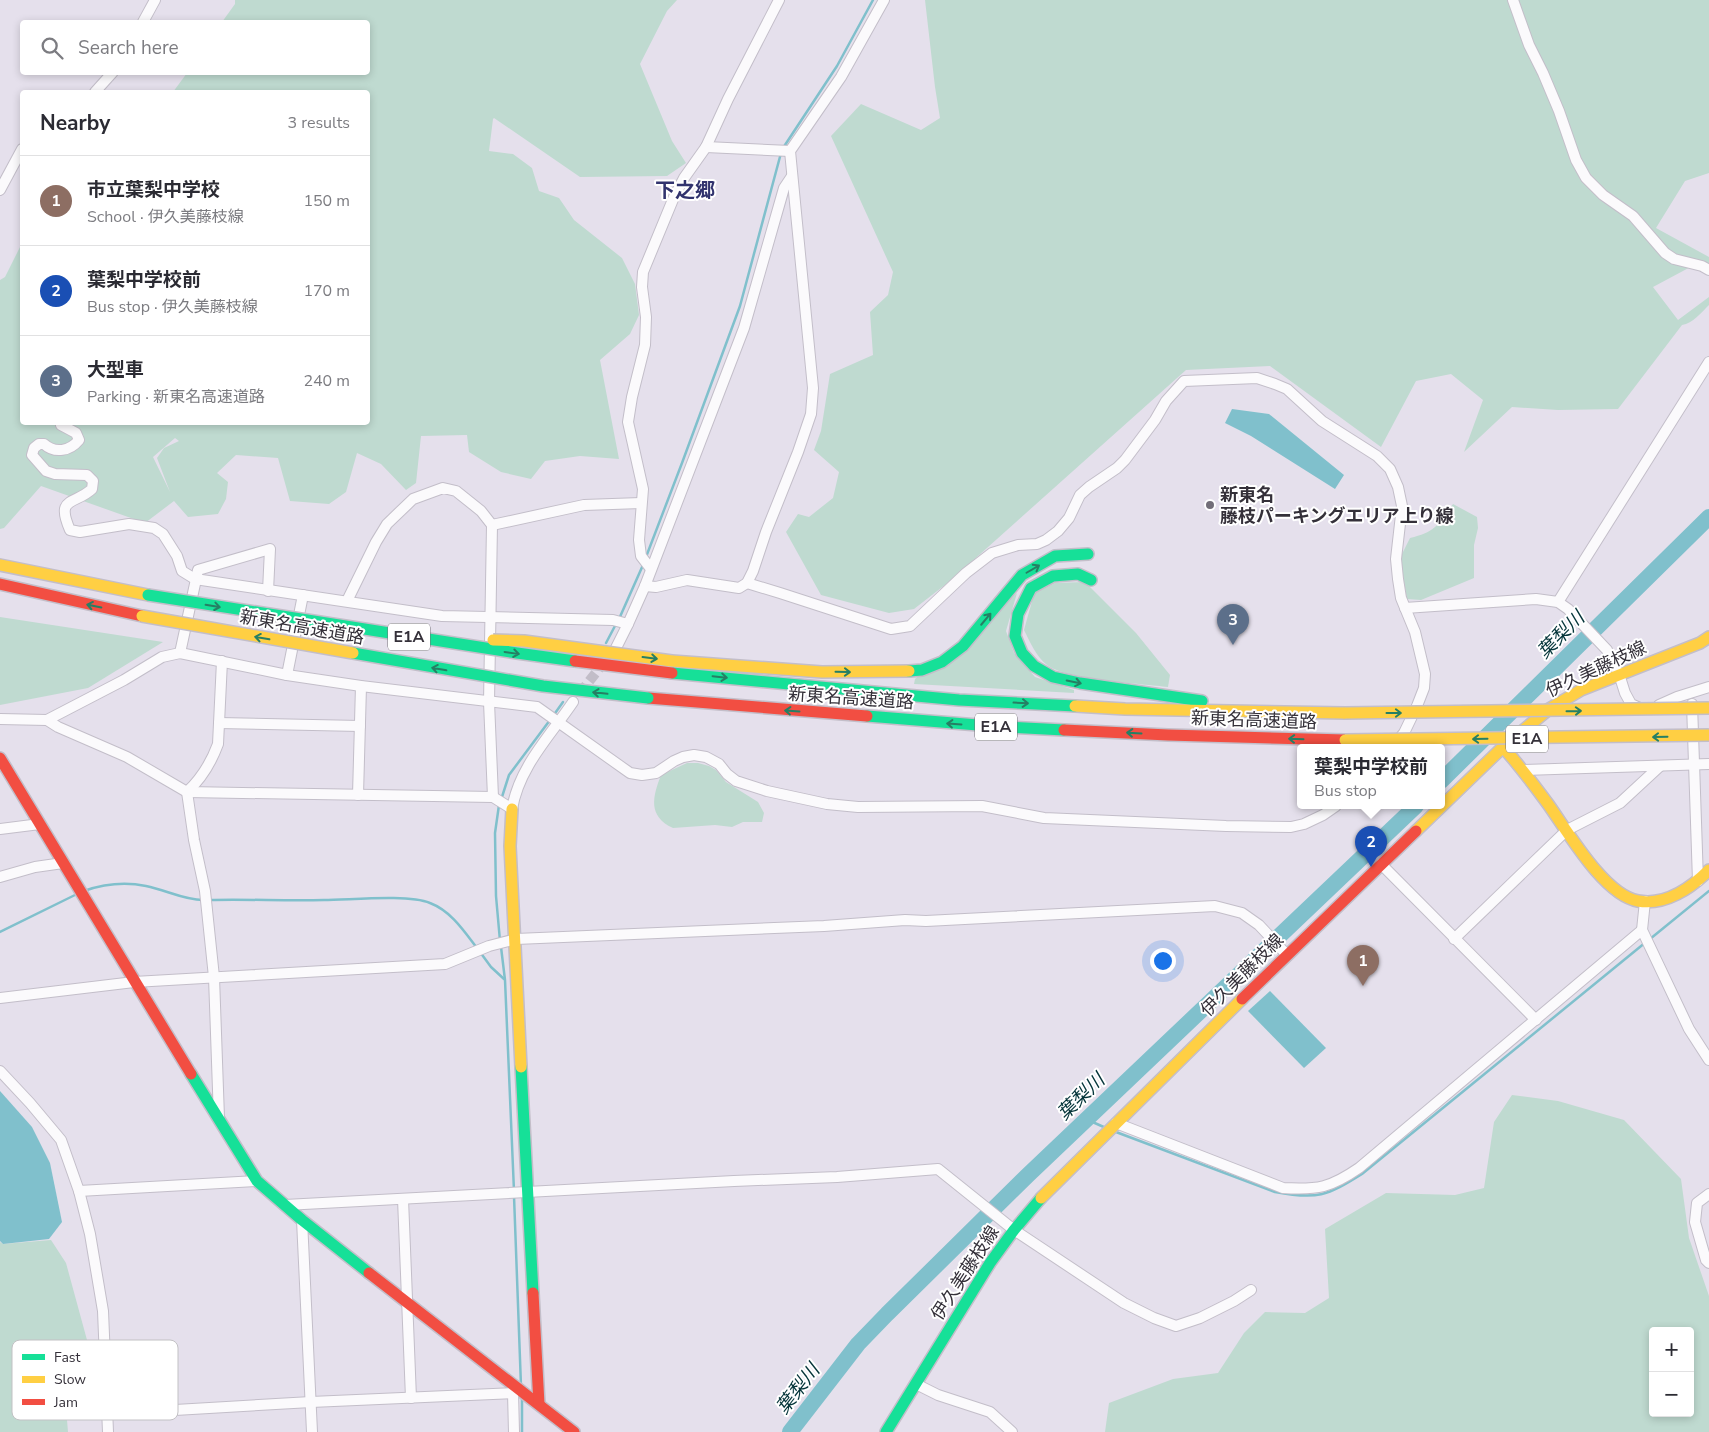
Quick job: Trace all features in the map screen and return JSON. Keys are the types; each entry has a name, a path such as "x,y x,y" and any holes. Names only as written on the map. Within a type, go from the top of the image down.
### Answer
{"main road":[{"path":"392,635 524,641 672,660 822,672 922,670 942,662 963,646 1022,575 1055,556 1088,554"},
{"name":"新東名高速道路","path":"0,565 148,595 518,654 672,673 969,700 1125,709 1267,710 1345,713 1709,708"},
{"path":"1091,580 1078,574 1053,576 1030,588 1018,614 1015,636 1022,653 1034,666 1053,677 1080,683 1267,710"},
{"name":"新東名高速道路","path":"3,589 142,616 543,686 648,698 990,726 1168,735 1345,740 1709,736"},
{"name":"伊久美藤枝線","path":"1445,803 1504,747 1549,709 1581,690 1709,637"},
{"path":"1504,747 1523,770 1597,872 1610,887 1628,898 1653,902 1666,898 1698,881 1709,870"},
{"path":"0,758 134,982 257,1181 302,1220 515,1391 539,1404 574,1432"},
{"path":"512,809 510,846 539,1404"},
{"name":"伊久美藤枝線","path":"886,1432 1011,1228 1287,955 1439,809"}],"street":[{"path":"144,20 154,0"},
{"path":"651,569 641,556 639,540 643,489 628,422 645,345 646,316 642,272 674,197 684,178 706,147 728,99 779,0"},
{"path":"645,586 656,587 687,580 740,588 747,583 811,414 813,388 812,359 790,150 841,77 884,0"},
{"path":"1513,0 1529,45 1559,110 1576,160 1586,178 1603,195 1633,216 1665,253 1674,259 1702,266 1709,270"},
{"path":"97,90 110,75"},
{"path":"706,147 790,150"},
{"path":"0,190 20,153"},
{"path":"616,648 645,586 744,328 784,188 792,176"},
{"path":"1558,602 1709,362"},
{"path":"747,583 891,629 910,626 966,573 992,553 1013,546 1036,544 1046,540 1058,531 1069,518 1080,496 1089,487 1107,476 1124,460 1155,420 1166,401 1184,381 1257,378 1287,390 1322,420 1377,456 1390,469 1398,487 1402,506 1396,559 1401,598 1415,632 1425,674 1424,688 1417,706 1404,732 1394,744"},
{"path":"61,425 76,433 79,440 74,446 55,451 49,449 44,444 38,444 34,448 32,455 46,470 55,474 88,475 93,481 92,489 88,493 70,501 66,508 64,518 70,530 80,532 128,524 154,528 163,534 177,556 182,570 195,578 268,591 442,616 614,620 628,624"},
{"path":"347,601 387,524 413,499 443,488 456,491 481,510 492,524 489,702 493,797"},
{"path":"492,524 584,505 641,503"},
{"path":"180,653 198,570 270,548 268,591"},
{"path":"288,675 303,595"},
{"path":"1405,608 1536,599 1558,602 1568,609 1607,650 1631,704 1640,708 1650,708 1709,687"},
{"path":"0,719 47,720 124,680 162,657 180,653 288,675 361,686 537,707 630,773 650,775 678,759 694,755 706,757 719,764 736,781 767,791 827,804 850,806 982,806 1044,818 1291,827 1304,824 1332,809"},
{"path":"187,792 201,779 218,744 222,661"},
{"path":"358,795 361,686"},
{"path":"1692,692 1698,881"},
{"path":"47,720 58,727 127,757 187,792 493,797 512,809 515,792 522,775 573,702"},
{"path":"219,723 360,726"},
{"path":"1523,770 1709,764"},
{"path":"1454,939 1567,830 1620,803 1660,766"},
{"path":"187,792 194,840 205,891 214,977 219,1121"},
{"path":"0,830 40,824"},
{"path":"0,878 35,867 63,863"},
{"path":"1381,864 1536,1020"},
{"path":"1645,901 1642,930 1689,1029 1709,1060"},
{"path":"0,998 134,982 445,964 489,946 516,939 824,926 905,920 926,921 1216,906 1242,913 1259,925 1287,955"},
{"path":"1116,1123 1283,1188 1303,1189 1321,1187 1340,1181 1359,1168 1642,930"},
{"path":"0,1072 30,1102 61,1140 79,1191 90,1234 103,1311 104,1340"},
{"path":"284,1205 529,1191 837,1177 938,1170 1011,1228 1124,1303 1154,1318 1176,1326 1200,1318 1251,1290"},
{"path":"79,1191 257,1181"},
{"path":"1709,1194 1697,1203 1696,1222 1706,1260 1709,1263"},
{"path":"403,1198 412,1398"},
{"path":"302,1220 312,1432"},
{"path":"916,1384 938,1395 990,1412 1012,1432"},
{"path":"178,1410 515,1391 514,1432"}],"green space":[{"path":"235,0 677,0 667,11 640,64 672,141 686,163 667,176 580,177 493,119 489,151 513,154 532,168 539,191 559,198 574,220 622,258 635,284 639,315 630,334 600,360 619,459 580,456 545,461 531,479 501,472 469,452 467,435 421,436 416,483 406,490 381,464 357,453 346,492 329,504 290,501 278,458 236,455 217,473 228,482 226,499 218,514 188,517 174,501 145,523 41,486 4,528 0,529 0,280 5,277 20,247 20,425 370,425 370,90 174,90 186,75 370,75 370,20 223,20 235,4","holes":["175,438 179,441 164,448 157,458 170,492 153,457"]},
{"path":"925,0 1709,0 1709,173 1685,181 1656,228 1709,257 1709,270 1696,264 1653,287 1678,320 1709,297 1709,305 1693,320 1682,325 1618,409 1558,410 1512,407 1464,452 1483,400 1451,374 1416,381 1381,447 1270,366 1186,370 950,581 914,609 889,613 821,595 786,532 798,514 809,517 833,498 839,472 814,450 821,431 830,374 873,355 870,312 888,295 893,272 831,136 861,104 921,130 940,118"},
{"path":"1453,504 1477,517 1478,528 1474,545 1474,578 1421,600 1407,599 1400,558 1410,538 1436,527"},
{"path":"1085,582 1136,633 1170,675 1168,687 1070,674 1047,665 1040,657 1024,630 1034,594 1055,583"},
{"path":"1017,593 1006,631 1014,653 1035,677 1074,690 1074,693 914,684 915,679"},
{"path":"0,617 163,642 88,688 0,705"},
{"path":"687,763 709,766 716,770 726,782 758,802 764,813 762,822 743,822 732,827 715,825 673,828 665,823 659,818 654,805 654,798 661,775"},
{"path":"1512,1095 1558,1101 1624,1120 1681,1179 1689,1238 1709,1296 1709,1432 1105,1432 1109,1403 1173,1379 1218,1373 1244,1333 1265,1312 1305,1313 1329,1298 1325,1229 1386,1193 1455,1195 1484,1188 1494,1122"},
{"path":"51,1240 66,1263 87,1340 12,1340 12,1420 67,1420 68,1432 0,1432 0,1242 3,1244"}],"water":[{"path":"1232,409 1269,414 1344,475 1335,489 1251,436 1225,423"},
{"path":"1270,991 1326,1048 1304,1068 1248,1011"},
{"path":"0,1091 32,1127 50,1163 62,1222 49,1239 3,1244 0,1241"}],"waterway":[{"path":"783,148 837,66 873,0"},
{"path":"646,557 740,306 781,153"},
{"name":"葉梨川","path":"1445,777 1709,517"},
{"path":"619,619 643,565"},
{"path":"606,643 616,624"},
{"path":"553,716 563,702"},
{"path":"501,800 509,775 550,720"},
{"path":"499,805 495,833 496,896 500,941"},
{"name":"葉梨川","path":"790,1432 858,1344 887,1314 1028,1175 1413,809"},
{"path":"84,891 107,885 131,884 196,900 203,900"},
{"path":"1650,939 1709,891"},
{"path":"0,932 77,894"},
{"path":"209,900 394,898 420,900 438,907 451,916 477,948"},
{"path":"1116,1132 1275,1192 1312,1196 1330,1191 1362,1174 1646,942"},
{"path":"501,947 505,980 514,1191"},
{"path":"480,952 491,967 504,979"},
{"path":"1088,1120 1106,1128"},
{"path":"514,1196 521,1386"},
{"path":"522,1399 522,1432"}],"tunnel":[{"path":"580,693 605,661"}],"traffic: fast":[{"path":"909,671 922,670 942,662 963,646 1022,575 1055,556 1088,554"},
{"path":"1091,580 1078,574 1053,576 1031,588 1018,614 1015,636 1022,653 1034,666 1053,677 1080,683 1202,701"},
{"path":"148,595 575,661"},
{"path":"353,653 543,686 648,698"},
{"path":"672,673 959,700 1075,706"},
{"path":"867,716 1064,730"},
{"path":"521,1067 533,1293"},
{"path":"191,1074 257,1181 302,1220 369,1273"},
{"path":"886,1432 990,1263 1041,1198"}],"traffic: slow":[{"path":"0,565 148,595"},
{"path":"142,616 353,653"},
{"path":"1445,803 1503,747 1549,709 1581,690 1700,643 1709,637"},
{"path":"493,640 524,641 672,661"},
{"path":"672,661 822,672 909,671"},
{"path":"1075,706 1125,709 1345,713"},
{"path":"1345,713 1709,708"},
{"path":"1345,740 1709,735"},
{"path":"1503,747 1543,797 1588,861 1612,887 1625,896 1638,901 1648,902 1668,898 1686,889 1709,870"},
{"path":"512,809 510,846 521,1067"},
{"path":"1416,831 1439,809"},
{"path":"1041,1198 1242,999"}],"traffic: jam":[{"path":"0,584 142,616"},
{"path":"575,661 672,673"},
{"path":"648,698 867,716"},
{"path":"1064,730 1345,740"},
{"path":"0,758 191,1074"},
{"path":"1242,999 1416,831"},
{"path":"369,1273 574,1432"},
{"path":"533,1293 539,1404"}],"place":[{"name":"新東名 藤枝パーキングエリア上り線","path":"1210,505"},
{"name":"大型車","path":"1233,645"},
{"name":"葉梨中学校前","path":"1371,867"},
{"name":"市立葉梨中学校","path":"1363,986"}],"district":[{"name":"下之郷","path":"685,190"}]}
